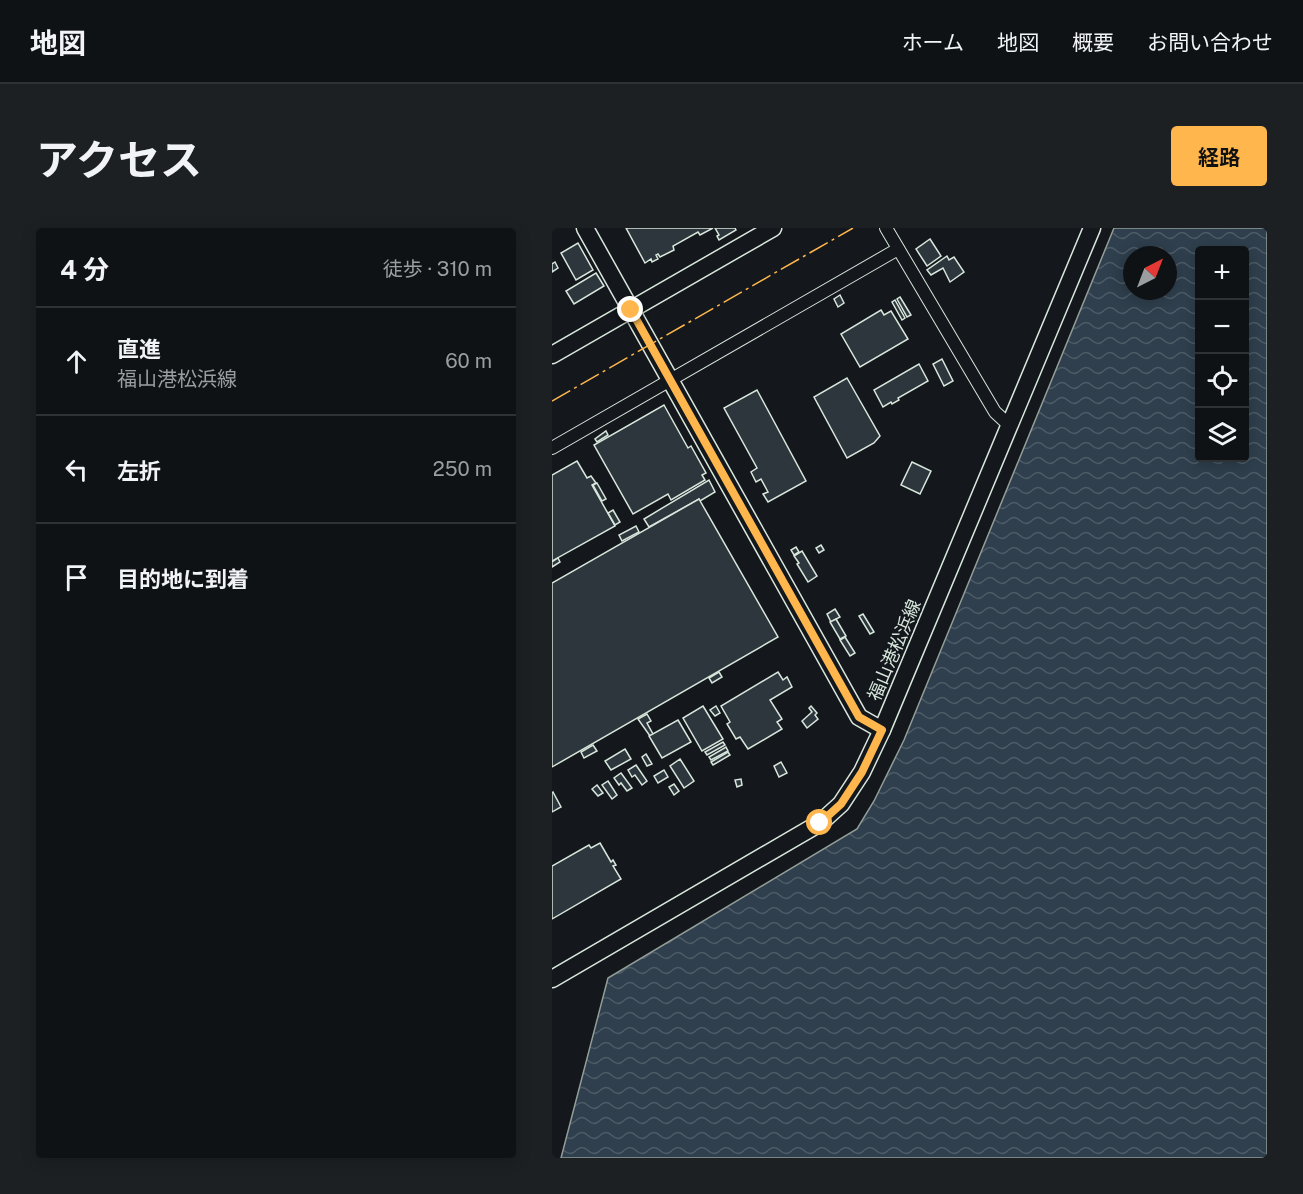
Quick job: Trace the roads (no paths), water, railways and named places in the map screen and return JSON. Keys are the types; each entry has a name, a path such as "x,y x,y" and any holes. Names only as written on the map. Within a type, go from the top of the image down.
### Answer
{"main road":[{"path":"585,228 859,717 882,730"},
{"path":"552,355 773,228"},
{"name":"福山港松浜線","path":"552,979 820,823 841,804 862,772 882,730 1092,228"}],"street":[{"path":"886,228 995,412 1009,425"},
{"path":"552,448 898,249"}],"water":[{"path":"1114,228 1267,228 1267,1158 561,1158 608,978 857,829 874,801 904,740"}]}
